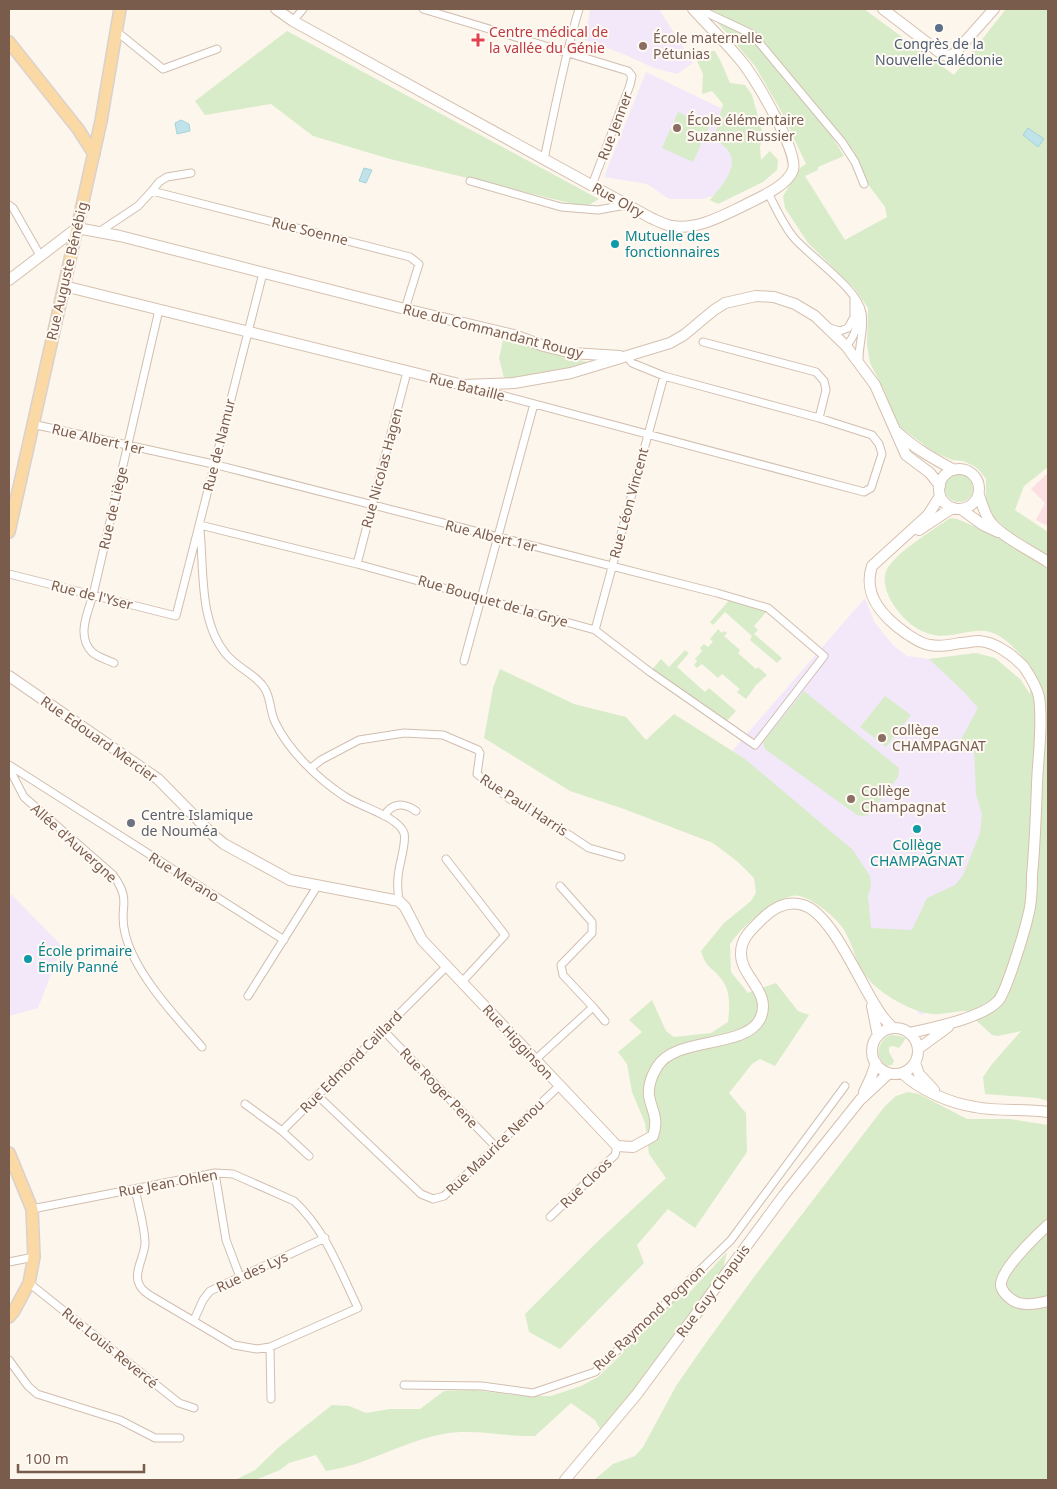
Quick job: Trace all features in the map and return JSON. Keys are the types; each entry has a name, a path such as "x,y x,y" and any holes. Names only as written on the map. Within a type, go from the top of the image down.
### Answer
{"main road":[{"name":"Rue Auguste Bénébig","path":"9,532 94,154 120,9"},
{"path":"9,42 78,129 94,154"},
{"path":"78,129 93,130 101,121"},
{"path":"9,1152 32,1209 34,1257 29,1283 9,1317"}],"street":[{"name":"Rue Olry","path":"276,9 293,21 627,205 651,218 673,226 698,225 716,219 768,193 786,181 793,170 793,158 786,139 743,64 722,38 695,11"},
{"path":"293,21 304,9"},
{"name":"Rue Jenner","path":"423,9 628,71 632,76 592,185"},
{"path":"544,159 564,69 566,51 579,9"},
{"path":"883,9 943,55 954,54 994,9"},
{"path":"967,39 985,9"},
{"path":"695,11 705,12 752,34 842,142 855,162 864,184"},
{"path":"116,31 163,69 217,49"},
{"path":"99,232 138,206 158,182 167,177 191,173"},
{"path":"470,181 562,207 598,210 627,205"},
{"name":"Rue Soenne","path":"152,191 410,257 419,264 405,310"},
{"path":"768,193 794,238 812,257 851,291 862,311 858,363"},
{"path":"10,209 41,257"},
{"path":"9,280 77,228"},
{"name":"Rue du Commandant Rougy","path":"77,228 405,310 514,335 544,346 572,353 627,356"},
{"name":"Rue de Namur","path":"176,616 200,525 213,464 263,273"},
{"name":"Rue Bataille","path":"64,286 463,385 864,492 868,491 871,488 882,454 880,444 872,435 818,418"},
{"path":"463,385 514,383 571,373 670,343 684,335 725,303 756,296 774,297 795,304 815,316 847,348 875,385 892,428 906,455 930,473 943,501 983,525 1012,539"},
{"path":"826,327 840,331 848,328 854,317 854,298"},
{"path":"847,348 856,330 858,317 854,298"},
{"name":"Rue de Liège","path":"114,663 92,652 83,629 93,595 159,310"},
{"path":"847,348 855,345 861,336"},
{"path":"627,356 632,364 664,376 818,418 826,390 824,381 816,372 703,342"},
{"name":"Rue Nicolas Hagen","path":"357,564 407,372"},
{"name":"Rue Léon Vincent","path":"595,630 664,376"},
{"path":"464,661 534,404"},
{"name":"Rue Albert 1er","path":"32,424 213,464 717,593 768,608 824,656 755,745"},
{"path":"892,428 906,441 954,470 966,470 976,478 980,489 972,505 946,512 892,548"},
{"path":"910,1033 937,1028 964,1018 988,1008 999,1000 1006,985 1029,915 1034,846 1039,696 1032,680 1011,655 996,646 980,641 941,647 920,642 897,626 875,604 870,586 869,576 872,566 928,515 945,476 954,470"},
{"path":"978,495 991,523 1048,562"},
{"path":"200,525 209,620 217,643 228,657 258,680 266,691 274,720 285,740 310,768 344,796 397,823 404,833 398,877 399,901"},
{"name":"Rue Bouquet de la Grye","path":"200,525 357,564 595,630 650,672 755,745"},
{"name":"Rue de l'Yser","path":"9,574 176,616"},
{"name":"Rue Edouard Mercier","path":"9,676 158,779 224,844 290,880 399,901"},
{"name":"Rue Paul Harris","path":"310,768 359,740 404,733 443,735 478,750 480,753 477,774 511,800 519,802 590,848 621,858"},
{"name":"Rue Merano","path":"9,767 284,940"},
{"name":"Allée d'Auvergne","path":"9,767 24,797 113,875 121,886 125,898 124,933 137,964 164,1003 202,1046"},
{"path":"384,816 389,808 394,805 416,811"},
{"path":"446,859 505,935 462,982"},
{"path":"248,996 318,885"},
{"path":"560,886 592,922 592,933 561,965 563,975 605,1021"},
{"name":"Rue Higginson","path":"399,901 405,907 422,940 616,1146"},
{"path":"616,1146 633,1147 654,1136 656,1120 649,1095 650,1082 664,1059 700,1044 737,1036 752,1028 759,1020 763,1011 763,1002 758,988 742,965 743,940 769,913 779,906 791,903 804,905 814,911 831,929 854,966 870,998 883,1018 893,1028"},
{"name":"Rue Edmond Caillard","path":"282,1131 446,967"},
{"path":"870,998 878,1036"},
{"path":"535,1060 592,1007"},
{"path":"918,1049 942,1031 964,1018"},
{"path":"915,1063 902,1073 888,1073 879,1067 872,1049 878,1036 893,1028 899,1028 910,1033 917,1043 918,1049 915,1063 919,1074 940,1096"},
{"name":"Rue Roger Pene","path":"383,1030 495,1146"},
{"name":"Rue Guy Chapuis","path":"860,1100 871,1078 876,1062"},
{"name":"Rue Guy Chapuis","path":"565,1480 637,1394 784,1195 860,1100 888,1073"},
{"path":"902,1073 911,1081 956,1103 976,1108 1048,1112"},
{"name":"Rue Maurice Nenou","path":"318,1095 420,1194 433,1199 444,1196 559,1086"},
{"name":"Rue Raymond Pognon","path":"404,1385 482,1386 533,1393 595,1372 730,1240 845,1086"},
{"path":"245,1104 282,1131 309,1156"},
{"name":"Rue Cloos","path":"550,1217 615,1155 616,1146"},
{"path":"215,1173 226,1240 240,1276"},
{"name":"Rue Jean Ohlen","path":"32,1209 215,1173 233,1174 294,1201 301,1207 325,1238 358,1308 270,1347"},
{"path":"772,1186 784,1195"},
{"path":"136,1188 145,1242 138,1270 137,1278 139,1285 143,1291 234,1345 251,1348 270,1347 271,1399"},
{"path":"1048,1226 1037,1235 1010,1266 1002,1278 1001,1286 1005,1294 1014,1301 1025,1304 1048,1301"},
{"name":"Rue des Lys","path":"194,1320 203,1300 210,1291 325,1238"},
{"path":"9,1262 34,1257"},
{"name":"Rue Louis Revercé","path":"29,1283 179,1403 194,1408"},
{"path":"9,1360 28,1386 38,1394 120,1420 155,1438 180,1438"}],"shaded area":[{"name":"École maternelle Pétunias","path":"590,9 659,9 693,63 677,74 654,68 585,40"},
{"name":"École élémentaire Suzanne Russier","path":"646,72 737,116 754,154 734,189 703,199 669,199 647,184 604,177"},
{"path":"1048,473 1048,526 1036,520 1045,503 1031,489"},
{"name":"Collège Champagnat","path":"865,598 875,623 893,645 907,656 929,659 976,653 995,658 1021,680 945,1007 920,1015 854,933 845,916 672,820"},
{"path":"11,894 62,946 38,1008 9,1016 9,899"}],"green space":[{"path":"709,9 864,9 954,75 1006,9 1048,9 1048,467 1024,486 1015,510 1048,532 1048,1101 1038,1098 985,1094 983,1077 1021,1031 998,1036 992,1035 966,1011 932,1014 905,1006 881,991 868,979 860,966 848,937 835,919 821,907 805,898 792,896 784,899 766,909 749,922 730,944 731,972 748,993 776,983 798,1011 809,1015 775,1066 760,1059 752,1064 729,1093 746,1113 747,1152 695,1228 668,1209 637,1245 644,1263 560,1349 529,1332 525,1314 595,1244 666,1178 649,1154 645,1123 632,1092 627,1064 618,1052 642,1032 629,1020 652,1000 666,1031 674,1037 711,1033 728,1022 729,996 727,990 722,979 706,962 701,951 724,923 751,901 756,893 754,878 738,862 713,843 624,809 570,791 484,738 493,688 500,669 574,704 626,717 646,740 674,714 745,759 853,850 870,876 871,886 868,896 871,928 912,930 927,898 955,885 963,875 980,833 982,815 976,794 974,748 958,745 978,708 929,659 976,653 995,658 1021,680 1030,694 1031,666 1002,638 996,634 984,631 947,636 928,633 916,628 907,621 895,607 889,596 885,575 894,560 923,536 950,518 974,526 1003,526 993,517 986,501 986,479 980,471 963,461 952,460 934,452 901,428 891,412 885,392 870,363 867,345 868,308 854,288 808,243 785,208 783,196 800,168 806,164 781,111 755,66 717,22 718,13","holes":["802,87 854,152 867,183 885,207 887,217 845,240 805,176 818,170 818,167 844,156 822,121 796,93"]},
{"path":"287,31 599,199 586,207 390,159 313,136 271,104 205,115 195,101"},
{"path":"688,49 715,51 730,83 745,85 752,95 763,134 760,147 761,160 770,151 778,160 777,170 763,182 718,204 710,200 723,184 732,165 729,152 714,139 723,104 712,91 702,94 703,74 697,61"},
{"path":"678,112 709,127 693,162 662,148"},
{"path":"503,340 595,364 505,382 499,358"},
{"path":"959,474 969,478 973,488 969,498 959,502 949,498 945,488 949,478"},
{"path":"732,597 769,609 754,626 758,630 754,634 782,658 777,663 750,640 752,636 725,612 713,625 710,622"},
{"path":"718,629 722,633 724,631 727,633 724,636 740,650 738,653 756,669 758,667 767,675 756,685 746,699 737,692 740,689 722,674 718,678 702,664 697,668 694,665 697,661 695,659 702,651 700,648 704,644 708,647 713,642 710,639"},
{"path":"685,650 689,653 677,667 705,692 709,688 736,711 724,724 650,672 661,659 669,667"},
{"path":"804,691 899,768 898,777 870,814 857,815 765,749 763,742"},
{"path":"885,696 911,715 886,747 860,727"},
{"path":"891,1035 906,1038 899,1048 889,1047 889,1052 894,1061 892,1065 886,1066 878,1052 885,1038"},
{"path":"908,1092 919,1094 967,1119 1010,1119 1048,1125 1048,1480 594,1480 613,1464 635,1456 643,1447 676,1386 754,1277 885,1106 896,1096"},
{"path":"727,1252 720,1281 603,1434 595,1420 571,1403 535,1436 454,1432 420,1440 341,1468 326,1471 316,1455 289,1463 280,1470 255,1480 235,1480 255,1470 279,1447 332,1405 349,1406 366,1413 390,1409 420,1409 444,1391 473,1390 522,1396 551,1396 581,1386 598,1377 623,1353 622,1346 679,1292 689,1293"}],"water":[{"path":"181,120 189,124 190,131 177,134 175,123"},
{"path":"1028,128 1044,139 1038,147 1023,135"},
{"path":"364,168 372,170 366,183 359,181"}],"place":[{"name":"Congrès de la Nouvelle-Calédonie","path":"939,28"},
{"name":"Centre médical de la vallée du Génie","path":"478,40"},
{"name":"École maternelle Pétunias","path":"643,46"},
{"name":"École élémentaire Suzanne Russier","path":"677,128"},
{"name":"Mutuelle des fonctionnaires","path":"615,244"},
{"name":"collège CHAMPAGNAT","path":"882,738"},
{"name":"Collège Champagnat","path":"851,799"},
{"name":"Centre Islamique de Nouméa","path":"131,823"},
{"name":"Collège CHAMPAGNAT","path":"917,829"},
{"name":"École primaire Emily Panné","path":"28,959"}]}
